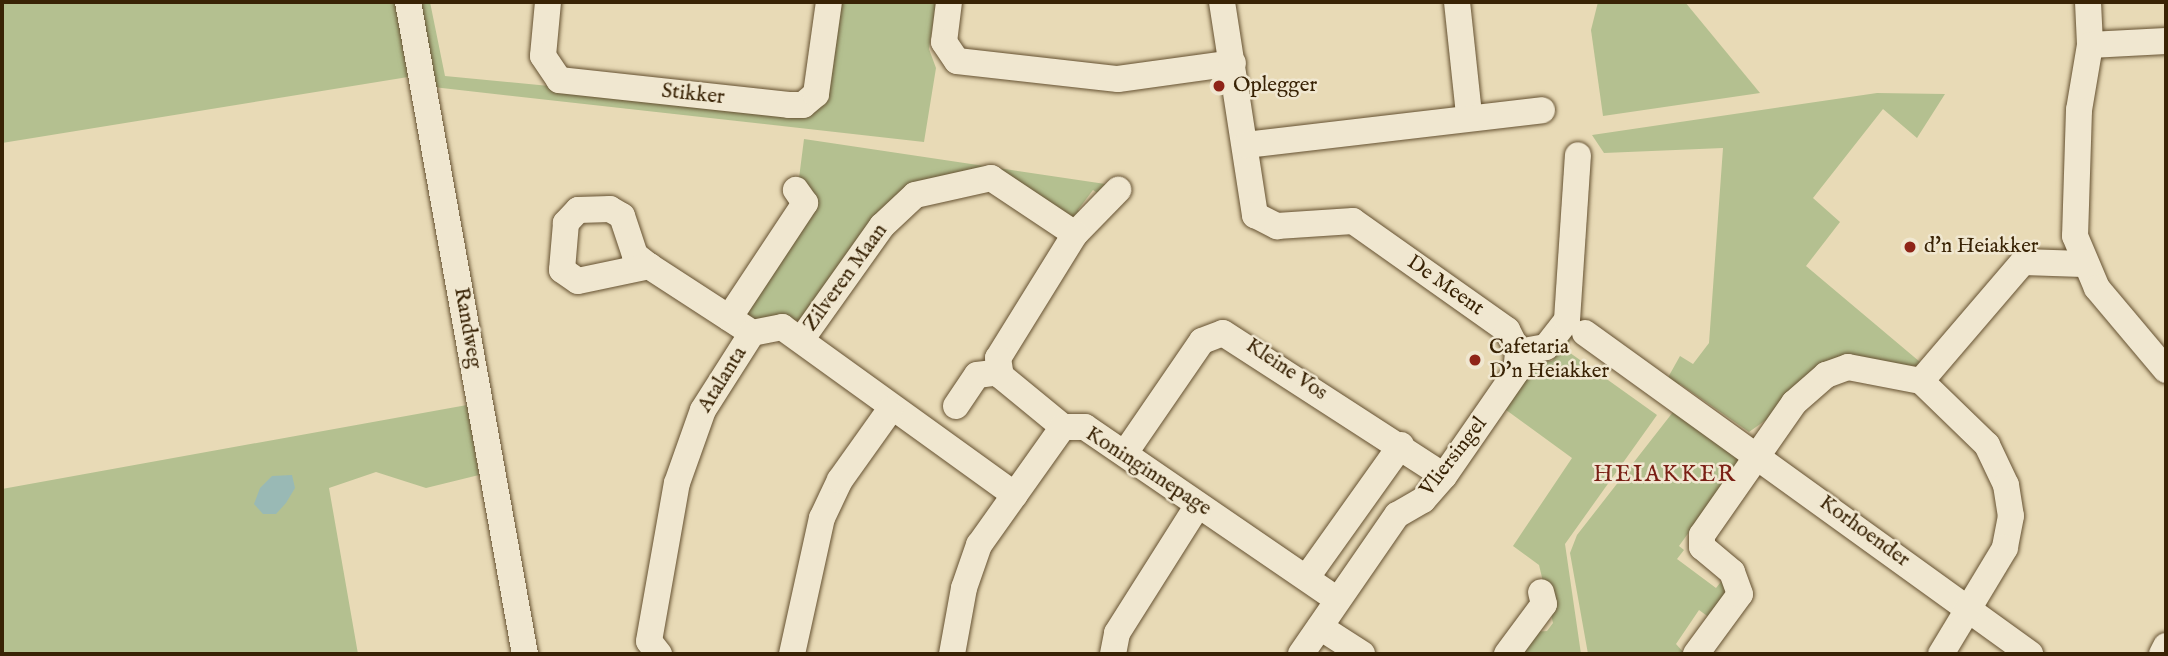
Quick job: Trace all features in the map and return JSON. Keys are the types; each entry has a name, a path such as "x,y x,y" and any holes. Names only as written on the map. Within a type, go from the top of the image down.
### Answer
{"street":[{"name":"Randweg","path":"408,2 526,654"},
{"name":"Stikker","path":"548,2 543,56 559,80 789,105 803,105 816,94 829,2"},
{"path":"949,2 944,42 957,61 1118,79 1233,63"},
{"path":"1228,2 1233,63 1246,145 1469,115 1542,110"},
{"path":"1457,2 1469,115"},
{"path":"2088,2 2090,45 2079,110 2075,236 2083,264 2166,370"},
{"path":"2090,45 2166,41"},
{"name":"De Meent","path":"1246,145 1251,206 1264,223 1353,221 1507,330 1518,352"},
{"path":"1518,352 1546,347 1567,320 1578,155"},
{"name":"Zilveren Maan","path":"800,340 882,226 925,189 991,178 1075,234"},
{"path":"729,318 805,203 796,190"},
{"path":"1000,372 1001,345 1075,234 1118,190"},
{"path":"1921,381 2023,262 2083,264"},
{"path":"649,266 751,333"},
{"name":"Atalanta","path":"659,654 649,641 677,483 703,410 751,333 782,327 880,396 890,410 1016,495"},
{"name":"Korhoender","path":"1585,332 1756,452 2030,654"},
{"name":"Kleine Vos","path":"1125,453 1202,341 1223,333 1401,445 1444,476"},
{"name":"Vliersingel","path":"1301,654 1397,515 1423,500 1444,476 1516,372 1518,352"},
{"path":"1696,654 1740,593 1732,572 1702,547 1702,535 1756,452 1826,375 1848,367 1921,381 1987,445 2006,485 2011,516 2005,548 1972,611 1941,654"},
{"path":"956,406 977,375 1000,372 1063,427"},
{"path":"792,654 822,518 840,480 890,410"},
{"name":"Koninginnepage","path":"952,654 979,545 1063,427 1085,427 1307,576 1338,600"},
{"path":"1307,576 1401,445"},
{"path":"1113,654 1117,633 1198,505"},
{"path":"1507,654 1544,604 1541,592"},
{"path":"1320,627 1362,654"},
{"path":"2162,654 2166,646"}],"green space":[{"path":"2,2 395,2 408,77 2,143"},
{"path":"419,2 430,2 445,76 798,110 835,2 936,2 929,49 936,68 924,142 433,87"},
{"path":"1598,2 1685,2 1760,93 1603,116 1591,30"},
{"path":"1877,93 1945,94 1917,138 1883,109 1813,198 1840,222 1806,266 1926,367 1851,360 1749,432 1680,384 1675,388 1666,381 1680,356 1693,364 1709,343 1723,148 1604,153 1592,135"},
{"path":"804,139 1112,185 1103,197 1093,190 1078,210 1087,218 1074,222 989,172 915,184 810,318 754,328 734,316 798,186"},
{"path":"1572,335 1566,350 1657,415 1565,544 1581,654 1518,654 1533,632 1547,631 1553,623 1539,565 1513,546 1572,458 1502,407 1522,362 1552,361"},
{"path":"467,405 479,475 426,488 376,472 329,488 358,654 2,654 2,489"},
{"path":"1673,412 1737,451 1738,464 1679,546 1684,550 1677,559 1716,588 1724,578 1729,591 1710,618 1699,610 1676,644 1685,654 1588,654 1570,553 1577,535"}],"water":[{"path":"292,475 295,488 286,503 276,514 263,514 254,504 260,488 272,476"}],"place":[{"name":"Oplegger","path":"1219,86"},
{"name":"d'n Heiakker","path":"1910,247"},
{"name":"Cafetaria D'n Heiakker","path":"1475,360"}],"district":[{"name":"HEIAKKER","path":"1665,475"}]}
